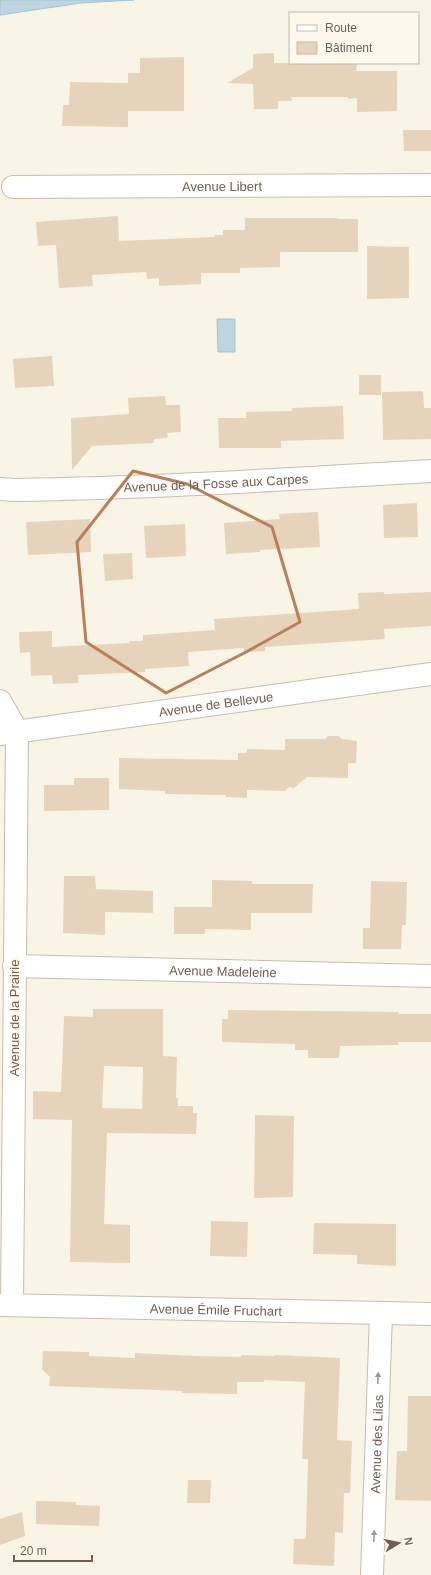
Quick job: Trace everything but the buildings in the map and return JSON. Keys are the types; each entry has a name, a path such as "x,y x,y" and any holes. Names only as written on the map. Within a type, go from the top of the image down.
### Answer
{"street":[{"name":"Avenue Libert","path":"13,187 431,185"},
{"name":"Avenue de la Fosse aux Carpes","path":"0,489 104,489 186,486 431,471"},
{"name":"Avenue de Bellevue","path":"8,732 431,674"},
{"path":"0,702 8,732"},
{"name":"Avenue de la Prairie","path":"6,1305 14,966 8,732"},
{"name":"Avenue Madeleine","path":"14,966 431,976"},
{"name":"Avenue Émile Fruchart","path":"6,1305 431,1314"},
{"name":"Avenue des Lilas","path":"372,1575 381,1313"}],"highlighted area":[{"path":"133,471 187,484 272,527 300,622 248,651 166,693 86,642 77,542"}],"water":[{"path":"0,0 134,0 81,3 0,15"},
{"path":"217,319 235,319 235,352 218,352"}]}
